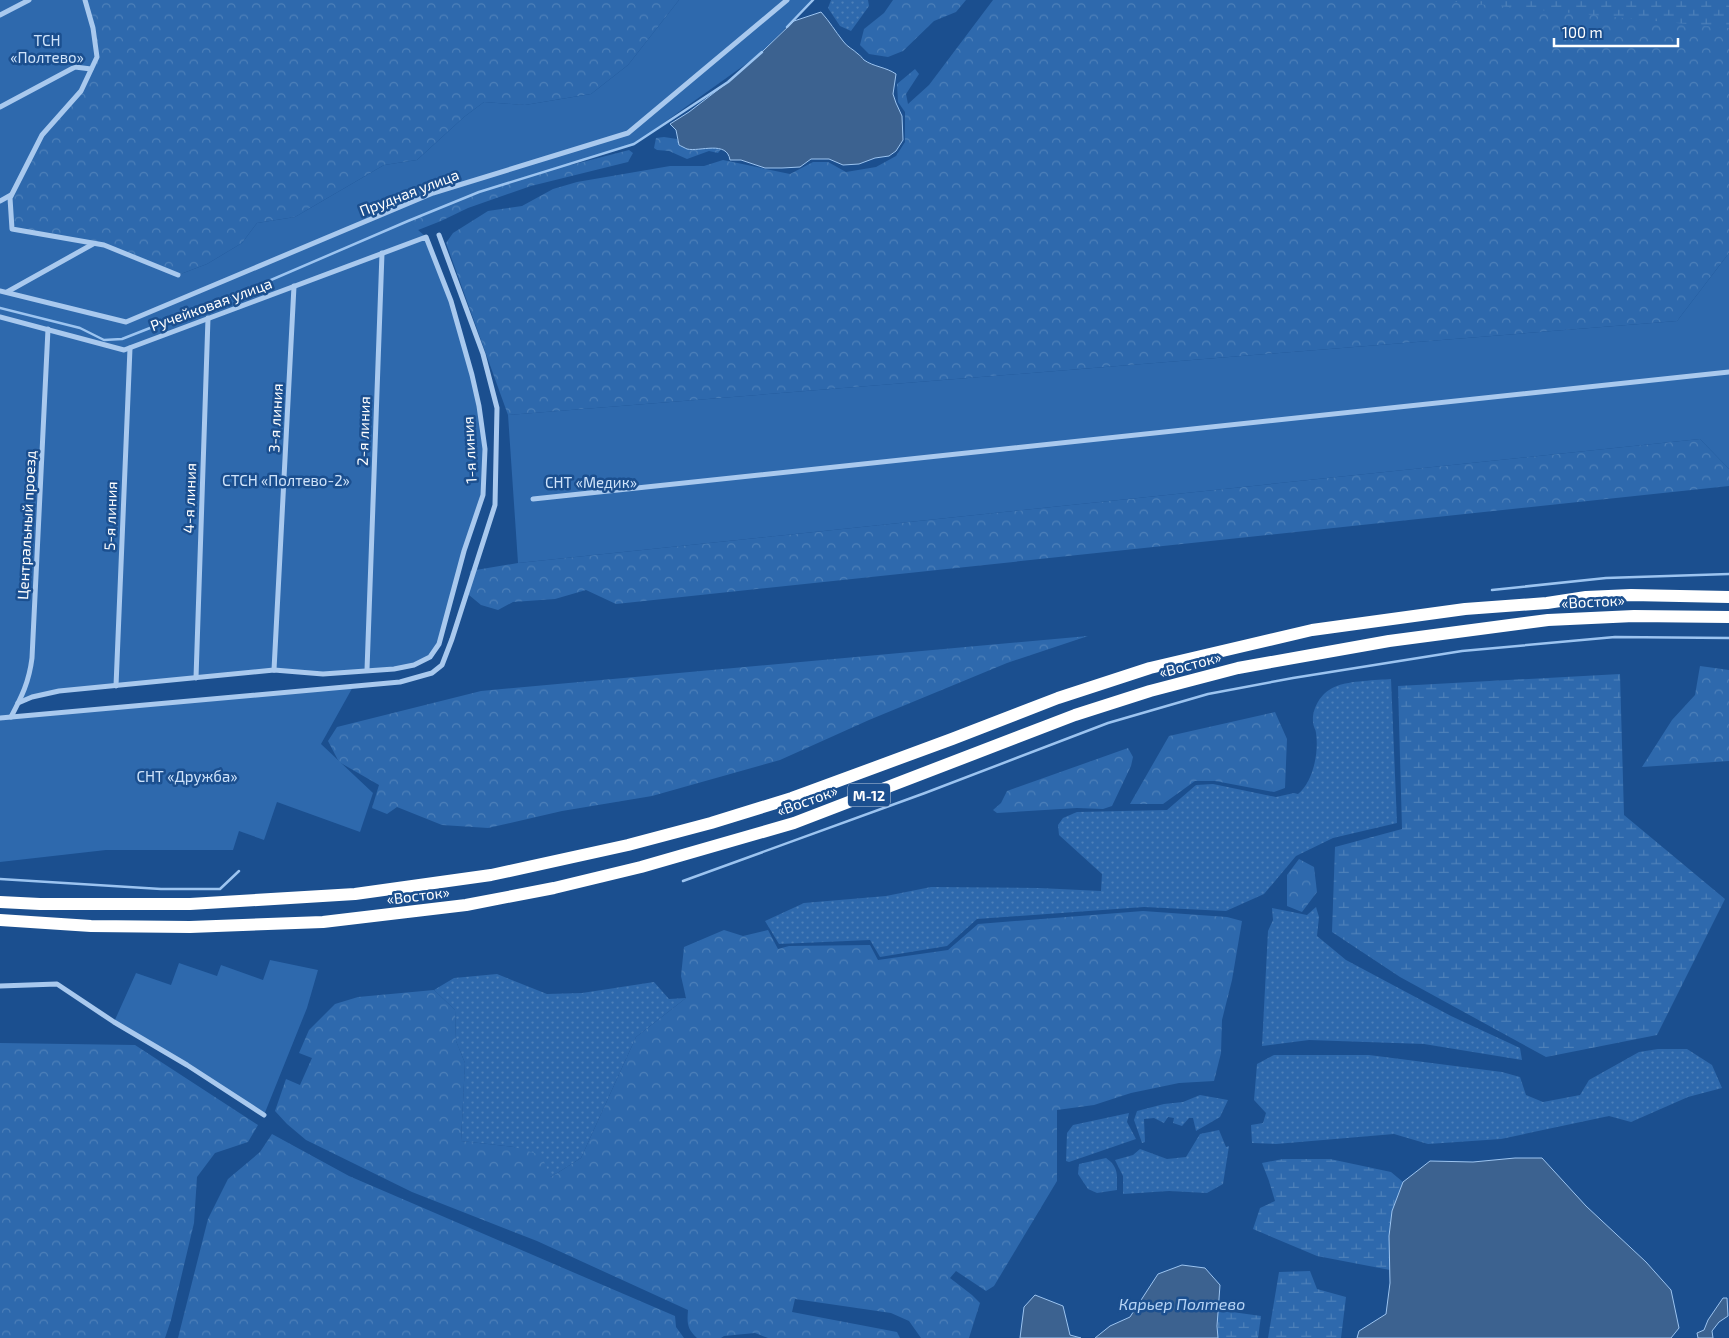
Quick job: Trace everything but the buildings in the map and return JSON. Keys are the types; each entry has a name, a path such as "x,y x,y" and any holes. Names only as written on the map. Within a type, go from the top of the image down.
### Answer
{"highway":[{"name":"«Восток»","path":"0,902 181,904 265,900 355,894 491,875 628,845 711,823 792,798 1058,698 1150,668 1248,644 1312,630 1465,609 1586,597 1631,595 1729,597"},
{"name":"«Восток»","path":"0,920 91,926 190,927 323,922 466,905 554,888 641,867 794,823 1075,715 1150,691 1238,668 1389,641 1548,620 1634,616 1729,617"}],"street":[{"path":"0,15 29,0"},
{"path":"85,0 93,28 97,57 81,91 42,135 11,195 12,229 104,245 178,275"},
{"name":"Прудная улица","path":"0,291 126,322 433,194 628,133 787,0"},
{"path":"0,106 75,67 91,69"},
{"path":"0,200 11,195"},
{"path":"0,718 400,682 432,673 442,665 496,505 497,408 483,354 439,235"},
{"name":"Ручейковая улица","path":"0,317 124,350 426,237"},
{"name":"1-я линия","path":"18,703 32,697 59,691 274,670 323,674 394,669 414,665 430,657 439,644 464,551 483,495 485,449 479,406 451,301 426,237"},
{"path":"7,293 94,243"},
{"name":"2-я линия","path":"367,670 382,253"},
{"name":"3-я линия","path":"274,670 294,286"},
{"name":"4-я линия","path":"196,678 208,318"},
{"name":"Центральный проезд","path":"11,716 30,676 32,658 48,330"},
{"name":"5-я линия","path":"116,686 130,348"},
{"path":"533,499 1729,372"},
{"path":"0,986 57,984 114,1022 264,1115"}],"green space":[{"name":"СТСН «Полтево-2»","path":"0,0 85,0 97,57 81,91 42,135 10,198 12,229 104,245 178,275 207,264 242,243 257,223 295,217 384,165 417,160 464,117 484,102 525,105 591,94 628,65 679,0 813,0 760,54 634,144 479,192 408,221 426,237 451,301 472,375 485,449 483,495 464,551 439,644 430,657 414,665 323,674 274,670 59,691 18,703 11,716 354,685 321,744 373,793 360,832 277,802 264,840 239,831 233,850 106,850 0,862"},
{"path":"85,0 679,0 628,65 591,94 525,105 484,102 464,117 417,160 384,165 295,217 257,223 242,243 207,264 178,275 12,229 10,198"},
{"path":"831,0 868,0 869,6 851,31 840,26 828,8"},
{"path":"893,0 966,0 956,12 934,21 903,51 888,57 869,54 860,45 864,29 884,13"},
{"path":"993,0 1729,0 1729,253 1677,321 508,415 446,243 453,233 488,211 522,206 553,189 577,182 670,166 704,166 723,160 790,174 813,162 828,162 846,172 876,167 896,156 905,142 905,112 898,102 897,84 915,69 919,74 906,94 908,104 929,85"},
{"path":"1435,0 1729,0 1729,28"},
{"path":"656,138 677,139 680,144 690,149 721,149 718,153 709,151 687,159 669,151 654,148"},
{"path":"629,150 633,153 628,162 531,186 468,208 441,221 124,346 78,313 299,258 559,161 571,165"},
{"name":"СНТ «Медик»","path":"1729,253 1729,469 1700,439 518,563 508,415 1677,321"},
{"path":"1700,439 1729,469 1729,486 616,604 586,590 555,599 513,602 498,610 481,605 469,595 470,571 518,563"},
{"path":"1088,636 1007,663 869,720 780,760 652,796 562,811 488,828 442,825 397,807 387,814 372,808 379,785 339,762 328,741 337,727 481,691"},
{"path":"1700,666 1729,670 1729,761 1642,767 1672,720 1695,695"},
{"path":"1620,674 1624,815 1725,899 1657,1035 1546,1057 1400,977 1332,932 1335,847 1402,829 1398,686"},
{"path":"1391,679 1397,823 1333,838 1296,856 1264,894 1226,911 1144,907 977,919 947,946 880,957 870,940 779,944 765,921 804,903 886,896 931,887 1039,888 1101,891 1102,874 1059,835 1058,825 1063,818 1077,812 1167,810 1196,785 1213,784 1276,797 1294,793 1298,794 1308,782 1316,758 1317,741 1313,716 1319,700 1332,688 1342,684"},
{"path":"1275,712 1287,739 1285,788 1274,792 1215,781 1195,781 1163,804 1130,804 1169,736"},
{"path":"1128,748 1133,757 1131,766 1112,806 1103,809 1077,808 997,813 993,810 1001,803 1007,791"},
{"path":"1299,859 1314,867 1317,892 1302,912 1287,906 1287,875"},
{"path":"1316,907 1319,917 1317,936 1346,960 1451,1016 1520,1048 1522,1060 1424,1044 1309,1040 1262,1046 1268,931 1273,920 1272,908 1307,915"},
{"path":"1143,911 1227,917 1242,921 1232,980 1222,1020 1221,1053 1214,1081 1179,1083 1131,1093 1094,1105 1057,1110 1057,1181 994,1286 986,1291 956,1271 950,1278 980,1303 969,1338 921,1338 909,1321 891,1313 795,1299 792,1312 897,1332 900,1338 768,1338 755,1333 724,1336 721,1338 697,1338 688,1326 688,1310 537,1241 412,1192 306,1140 275,1111 286,1079 300,1085 312,1058 299,1053 309,1030 335,1004 358,997 434,990 455,1010 456,1041 465,1063 461,1141 514,1147 541,1155 551,1177 581,1158 636,1037 686,998 681,976 684,947 724,930 743,936 768,930 778,949 789,946 870,945 878,960 948,950 978,924"},
{"path":"270,960 318,970 307,1008 264,1115 114,1022 136,973 171,985 179,963 217,976 221,965 263,980"},
{"path":"497,974 547,994 582,993 654,982 669,999 686,998 636,1037 581,1158 551,1177 514,1147 461,1141 465,1063 456,1041 455,1010 434,990 454,978"},
{"path":"0,1043 135,1045 258,1125 248,1142 215,1153 197,1177 194,1223 165,1338 0,1338"},
{"path":"1658,1049 1687,1049 1712,1065 1722,1088 1688,1097 1631,1122 1609,1116 1501,1139 1428,1144 1394,1134 1276,1144 1252,1143 1251,1125 1263,1123 1266,1113 1254,1100 1257,1064 1274,1055 1369,1055 1502,1072 1520,1077 1526,1095 1543,1102 1580,1095 1589,1080 1639,1052"},
{"path":"1200,1095 1228,1100 1220,1117 1196,1131 1193,1118 1189,1118 1182,1126 1173,1123 1174,1118 1168,1117 1164,1123 1154,1118 1144,1119 1145,1142 1142,1143 1134,1120 1137,1111 1164,1104 1183,1102"},
{"path":"1129,1113 1127,1122 1136,1139 1069,1162 1066,1161 1067,1133 1073,1125"},
{"path":"1219,1130 1226,1147 1229,1146 1223,1184 1207,1193 1169,1191 1123,1194 1123,1176 1115,1160 1133,1155 1140,1149 1167,1159 1186,1157 1200,1134"},
{"path":"272,1134 349,1176 675,1316 676,1327 684,1338 178,1338 208,1219 228,1179 260,1152"},
{"path":"1106,1158 1115,1168 1117,1190 1097,1193 1088,1189 1078,1174 1079,1164"},
{"path":"1283,1159 1330,1159 1391,1172 1403,1182 1392,1211 1389,1236 1390,1270 1317,1256 1253,1229 1260,1208 1275,1201 1262,1163"},
{"path":"1310,1271 1317,1289 1346,1297 1341,1338 1268,1338 1279,1272"},
{"path":"1218,1310 1261,1316 1258,1338 1218,1338"}],"water":[{"path":"821,12 845,43 864,60 896,74 893,94 902,116 903,140 896,151 889,156 875,158 859,164 843,165 829,159 811,159 800,167 765,168 741,160 730,160 724,150 712,148 692,150 679,145 676,130 670,124 728,82 794,21"},
{"path":"1515,1158 1542,1158 1586,1206 1646,1262 1671,1290 1679,1328 1671,1338 1357,1338 1359,1331 1386,1314 1390,1283 1389,1236 1392,1211 1403,1182 1430,1161 1473,1162"},
{"name":"Карьер Полтево","path":"1182,1265 1205,1268 1220,1285 1218,1338 1095,1338 1110,1326 1130,1317 1158,1274"},
{"path":"1035,1295 1063,1306 1070,1335 1081,1338 1020,1338 1024,1307"},
{"path":"1723,1298 1727,1298 1728,1316 1719,1322 1712,1331 1713,1338 1698,1338 1697,1333 1704,1330 1708,1320"}],"waterway":[{"path":"787,27 813,0"},
{"path":"0,308 80,328 104,340 122,339 257,286 479,192 634,144 728,82 762,52"},
{"path":"1492,590 1606,578 1729,574"},
{"path":"683,881 925,793 1108,723 1208,694 1293,678 1462,651 1615,637 1729,638"},
{"path":"0,879 161,889 220,889 239,871"}],"park label":[{"name":"ТСН «Полтево»","path":"47,48"},
{"name":"СНТ «Дружба»","path":"187,776"}]}
